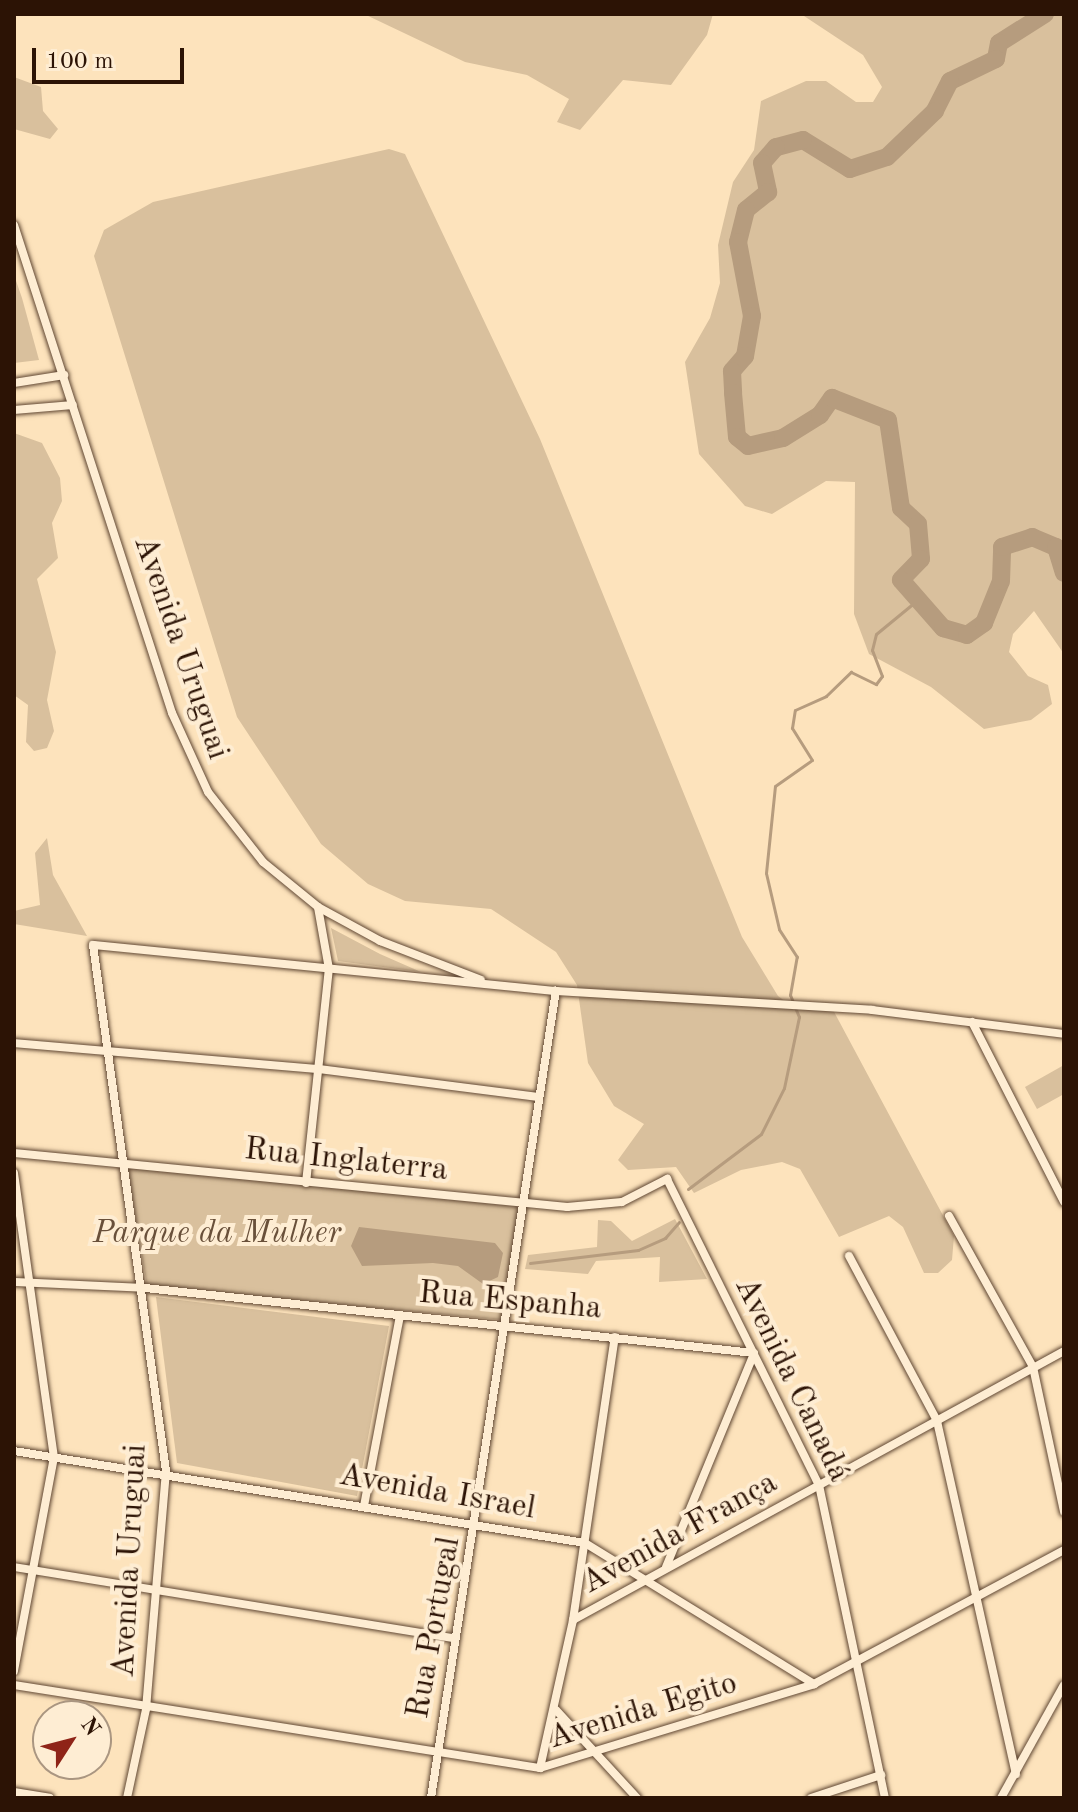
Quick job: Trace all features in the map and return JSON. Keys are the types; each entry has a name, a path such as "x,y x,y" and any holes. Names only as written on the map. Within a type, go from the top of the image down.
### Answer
{"street":[{"name":"Avenida Uruguai","path":"14,225 188,753 246,845 318,907 415,957 497,986"},
{"path":"14,383 64,375"},
{"path":"14,410 73,405"},
{"path":"306,1183 329,969 318,907"},
{"name":"Avenida Uruguai","path":"127,1798 146,1709 166,1471 145,1288 122,1161 93,945 329,969"},
{"path":"329,969 556,991 800,1005 1064,1034"},
{"name":"Rua Portugal","path":"431,1798 452,1638 478,1524 526,1203 538,1097 556,991"},
{"path":"972,1022 1064,1202"},
{"path":"14,1043 319,1069 538,1097"},
{"name":"Rua Inglaterra","path":"14,1153 122,1161 306,1183 594,1207 667,1179"},
{"path":"14,1173 15,1198 31,1283 54,1457 14,1671"},
{"name":"Avenida Canadá","path":"667,1179 819,1485 860,1665 885,1798"},
{"path":"949,1216 1033,1367 1064,1512"},
{"path":"849,1256 937,1421 975,1602 1016,1774"},
{"name":"Rua Espanha","path":"14,1282 145,1288 400,1316 509,1323 754,1353"},
{"path":"364,1506 400,1316"},
{"path":"540,1768 556,1710 573,1620 615,1337"},
{"name":"Avenida França","path":"573,1620 1064,1351"},
{"path":"666,1567 754,1353"},
{"name":"Avenida Israel","path":"14,1451 166,1471 585,1543 814,1684"},
{"name":"Avenida Egito","path":"14,1685 146,1709 540,1768 597,1755 814,1684 860,1665 1064,1550"},
{"path":"14,1567 154,1587 452,1638"},
{"path":"1001,1798 1064,1685"},
{"path":"556,1710 637,1798"},
{"path":"811,1798 881,1775"},
{"path":"14,1792 50,1798"}],"green space":[{"path":"364,14 713,14 707,35 671,85 623,80 580,130 557,122 569,99 527,75 465,62"},
{"path":"801,14 1064,14 1064,654 1034,611 1013,634 1009,652 1028,676 1048,685 1052,704 1031,720 984,729 931,687 869,654 854,614 855,482 826,481 772,514 745,506 699,454 685,362 710,318 720,283 718,245 733,182 754,150 761,101 806,81 826,81 856,102 873,102 882,87 863,55"},
{"path":"14,77 41,87 43,111 58,129 50,139 14,129"},
{"path":"389,149 405,154 540,439 742,937 778,996 793,1007 832,1008 954,1236 952,1260 938,1273 924,1273 903,1227 889,1216 839,1237 800,1169 782,1162 741,1170 694,1193 676,1167 628,1170 618,1160 644,1124 614,1106 588,1063 577,985 556,952 491,909 405,901 368,884 321,844 237,717 94,256 104,230 153,202"},
{"path":"14,275 22,298 39,360 14,363"},
{"path":"14,433 42,443 60,478 62,501 52,523 58,558 37,579 56,652 47,700 54,731 47,748 34,751 26,742 28,705 14,695"},
{"path":"47,838 53,875 87,936 14,924 14,911 40,905 35,853"},
{"path":"331,928 380,954 421,972 338,961"},
{"path":"1064,1065 1064,1094 1037,1109 1025,1087"},
{"name":"Parque da Mulher","path":"127,1167 522,1207 504,1320 147,1286"},
{"path":"675,1219 707,1279 659,1282 660,1257 596,1261 588,1274 525,1269 528,1255 597,1247 598,1220 611,1221 632,1241"},
{"path":"156,1297 389,1326 357,1496 177,1463"}],"shaded area":[{"path":"359,1227 495,1243 503,1253 498,1277 483,1284 458,1266 433,1263 362,1266 351,1246"}],"waterway":[{"path":"1045,14 999,43 996,59 950,81 935,111 887,157 850,169 803,140 776,147 762,163 768,192 746,210 738,242 752,316 745,356 732,371 737,437 748,446 783,438 820,415 832,398 888,420 901,508 918,524 921,559 901,580 943,628 967,635 984,623 1001,581 1002,547 1032,537 1056,547 1064,573"},
{"path":"688,1189 761,1134 784,1088 799,1017 790,995 797,957 779,929 766,873 775,786 812,760 792,728 795,710 826,696 851,672 876,684 882,676 872,650 876,634 915,602"},
{"path":"530,1263 638,1250 665,1238 679,1222"}]}
